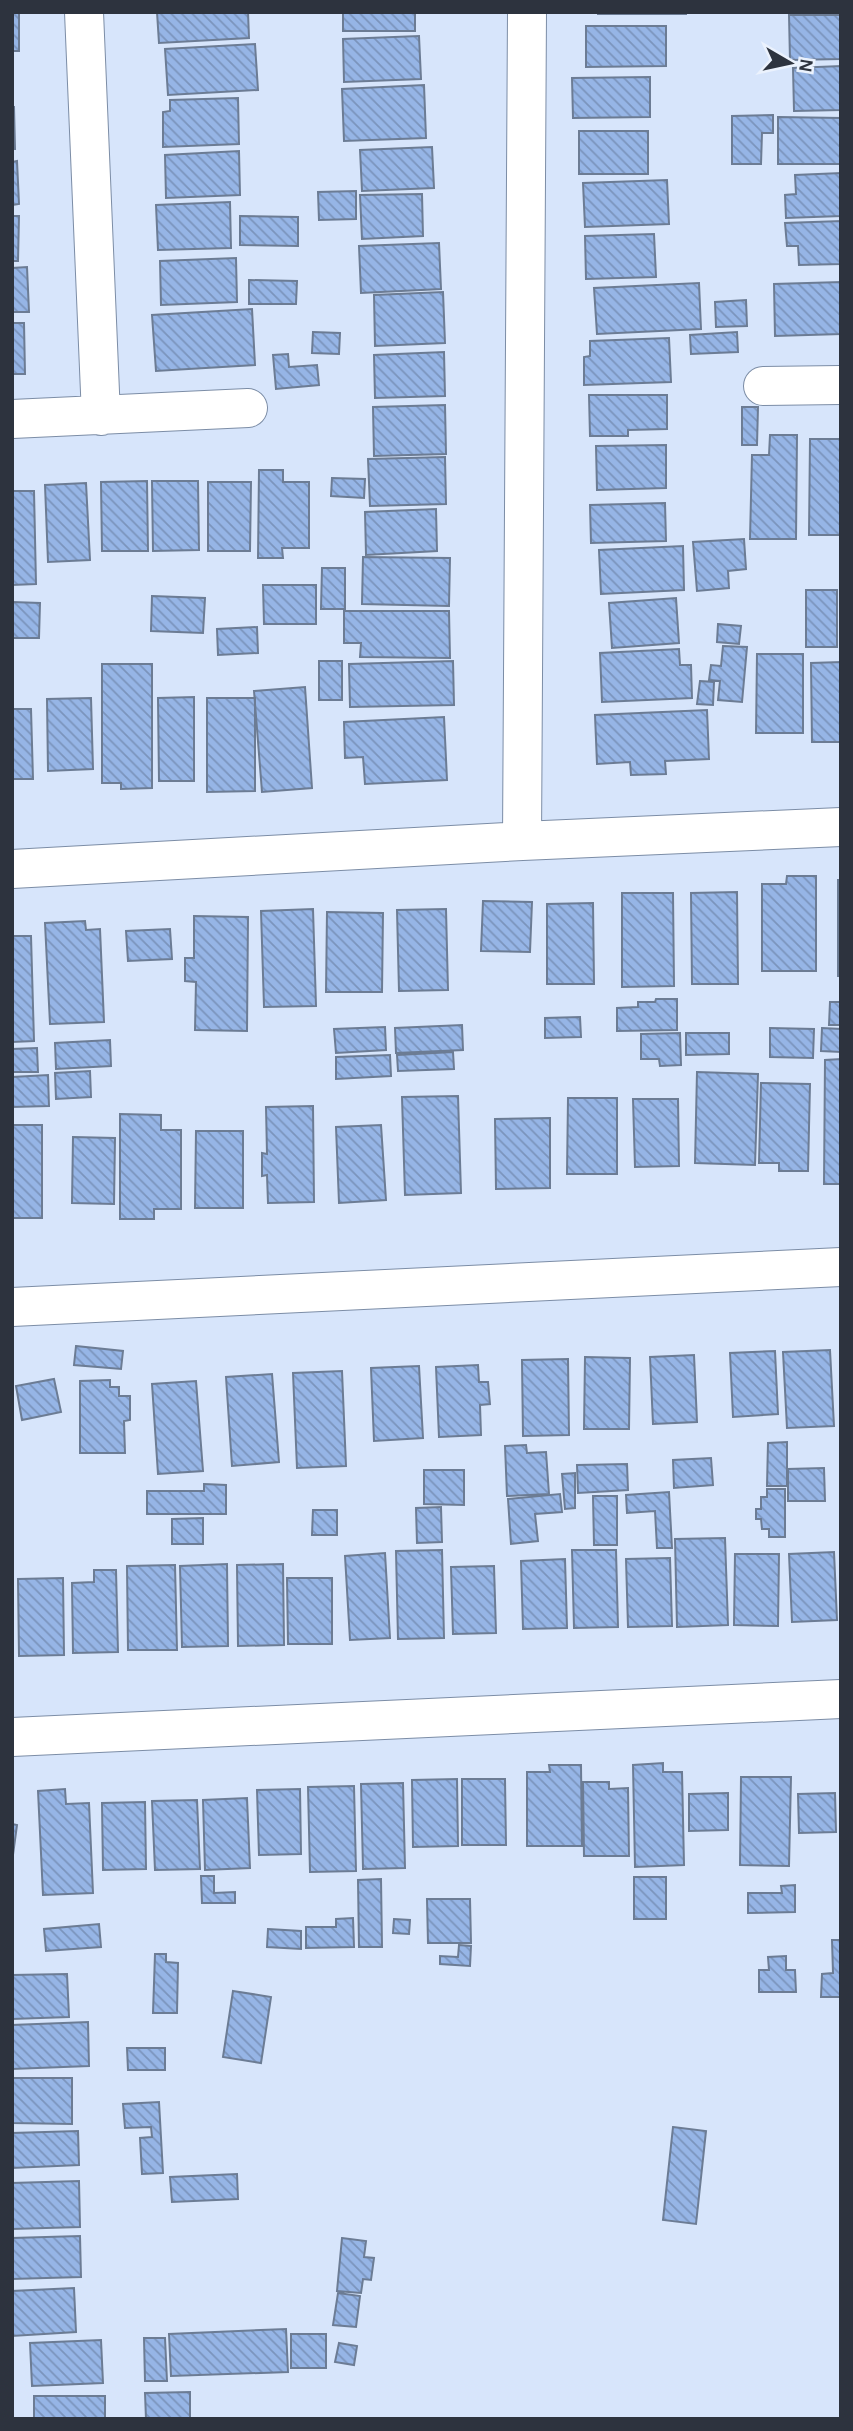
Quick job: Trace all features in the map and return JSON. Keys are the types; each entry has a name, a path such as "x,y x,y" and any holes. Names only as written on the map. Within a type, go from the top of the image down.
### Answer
{"street":[{"path":"84,12 101,416"},
{"path":"522,841 527,12"},
{"path":"763,386 841,385"},
{"path":"12,419 248,408"},
{"path":"12,869 522,841 841,827"},
{"path":"12,1307 841,1267"},
{"path":"12,1737 841,1699"}],"building":[{"path":"12,12 19,12 19,51 12,51"},
{"path":"157,12 248,12 249,38 159,43"},
{"path":"343,12 415,12 415,31 343,31"},
{"path":"686,12 686,14 598,14"},
{"path":"789,15 841,15 841,59 790,60"},
{"path":"586,26 666,26 666,66 586,67"},
{"path":"419,36 421,79 344,82 343,39"},
{"path":"255,44 258,90 168,95 165,49"},
{"path":"841,66 841,110 794,111 793,68"},
{"path":"650,77 650,117 573,118 572,78"},
{"path":"424,85 426,138 344,141 342,89"},
{"path":"238,98 239,144 163,147 163,112 170,111 170,100"},
{"path":"14,107 15,149 12,149"},
{"path":"773,115 773,133 762,133 761,164 732,164 732,116"},
{"path":"778,117 841,118 841,164 778,164"},
{"path":"579,131 648,131 648,174 579,174"},
{"path":"432,147 434,188 362,191 360,150"},
{"path":"239,151 240,195 166,198 165,155"},
{"path":"17,161 19,204 12,205 12,162"},
{"path":"841,173 841,216 786,218 785,195 796,194 795,175"},
{"path":"667,180 669,224 585,227 583,183"},
{"path":"356,191 356,219 319,220 318,192"},
{"path":"422,194 423,236 362,239 360,195"},
{"path":"230,202 231,248 158,250 156,205"},
{"path":"12,216 19,216 18,261 12,261"},
{"path":"240,216 298,217 298,246 240,245"},
{"path":"841,221 841,264 799,265 798,246 787,246 785,223"},
{"path":"654,234 656,277 586,279 585,236"},
{"path":"439,243 441,289 361,293 359,246"},
{"path":"236,258 237,302 161,305 160,261"},
{"path":"27,267 29,312 12,312 12,268"},
{"path":"249,280 297,281 296,304 249,304"},
{"path":"841,282 841,334 775,336 774,284"},
{"path":"699,283 701,329 597,334 594,288"},
{"path":"443,292 445,343 375,346 374,295"},
{"path":"746,300 747,326 716,327 715,302"},
{"path":"252,309 255,365 156,371 152,315"},
{"path":"12,323 24,323 25,374 12,374"},
{"path":"313,332 340,333 339,354 312,353"},
{"path":"737,332 738,352 691,354 690,335"},
{"path":"669,338 671,382 584,385 584,357 590,356 590,341"},
{"path":"444,352 445,396 375,398 374,355"},
{"path":"288,354 289,367 317,365 319,385 276,389 273,355"},
{"path":"589,395 667,395 667,429 628,430 628,436 590,436"},
{"path":"445,405 446,454 374,456 373,407"},
{"path":"742,407 758,407 757,445 742,445"},
{"path":"770,435 797,435 796,539 750,539 752,455 769,455"},
{"path":"810,439 841,439 841,535 809,535"},
{"path":"666,445 666,488 597,490 596,446"},
{"path":"445,457 446,504 370,506 368,459"},
{"path":"259,470 283,470 283,482 309,482 309,548 282,548 283,558 258,558"},
{"path":"332,478 365,479 364,498 331,496"},
{"path":"147,481 148,551 102,551 101,482"},
{"path":"152,481 198,481 199,550 153,551"},
{"path":"208,482 251,482 250,551 208,551"},
{"path":"86,483 90,560 48,562 45,485"},
{"path":"12,491 34,491 36,584 12,585"},
{"path":"665,503 666,541 591,543 590,505"},
{"path":"436,509 437,551 366,555 365,512"},
{"path":"744,539 746,569 728,571 729,588 697,591 693,542"},
{"path":"683,546 684,590 601,594 599,550"},
{"path":"363,557 450,558 449,606 362,604"},
{"path":"322,568 345,568 345,609 321,609"},
{"path":"263,585 316,585 316,624 264,624"},
{"path":"806,590 837,590 837,647 806,647"},
{"path":"152,596 205,598 203,633 151,631"},
{"path":"676,598 679,643 612,648 609,603"},
{"path":"12,602 40,603 39,638 12,638"},
{"path":"344,611 449,611 450,658 360,657 361,643 344,643"},
{"path":"718,624 741,626 739,644 717,642"},
{"path":"257,627 258,653 218,655 217,629"},
{"path":"723,646 747,647 742,702 718,700 720,681 709,680 711,665 721,666"},
{"path":"679,649 680,665 691,665 692,698 602,702 600,653"},
{"path":"757,654 803,654 803,733 756,733"},
{"path":"319,661 342,661 342,700 319,700"},
{"path":"453,661 454,705 350,707 349,664"},
{"path":"841,662 841,742 812,742 811,663"},
{"path":"102,664 152,664 152,788 121,789 121,783 102,783"},
{"path":"700,681 714,682 713,705 697,704"},
{"path":"305,687 312,788 262,792 254,691"},
{"path":"194,697 194,781 159,781 158,698"},
{"path":"91,698 93,769 48,771 47,699"},
{"path":"207,698 255,698 255,791 207,792"},
{"path":"12,709 31,709 33,779 12,779"},
{"path":"707,710 709,759 665,761 666,774 631,775 630,762 597,764 595,715"},
{"path":"444,717 447,780 365,784 363,757 345,758 344,722"},
{"path":"787,876 816,876 816,971 762,971 762,884 786,884"},
{"path":"838,880 841,880 841,976 838,976"},
{"path":"737,892 738,984 692,984 691,893"},
{"path":"622,893 673,893 674,986 622,987"},
{"path":"483,901 532,902 530,952 481,951"},
{"path":"593,903 594,984 547,984 547,904"},
{"path":"313,909 316,1006 264,1007 261,911"},
{"path":"446,909 448,990 399,991 397,910"},
{"path":"327,912 383,913 382,992 326,992"},
{"path":"194,916 248,917 247,1031 195,1030 196,982 185,981 185,958 194,958"},
{"path":"85,921 86,930 100,929 104,1022 50,1024 45,923"},
{"path":"170,929 172,959 128,961 126,931"},
{"path":"12,936 31,936 34,1041 12,1042"},
{"path":"656,999 677,999 677,1030 617,1031 617,1008 638,1007 638,1002 655,1002"},
{"path":"830,1002 841,1002 841,1025 829,1025"},
{"path":"580,1017 581,1037 545,1038 545,1018"},
{"path":"462,1025 463,1050 396,1053 395,1028"},
{"path":"385,1027 386,1050 336,1053 334,1029"},
{"path":"770,1028 814,1029 813,1058 770,1057"},
{"path":"822,1028 841,1029 841,1052 821,1051"},
{"path":"680,1033 681,1065 660,1066 659,1059 641,1059 641,1034"},
{"path":"686,1033 729,1033 729,1054 686,1055"},
{"path":"110,1040 111,1066 56,1069 55,1043"},
{"path":"37,1048 38,1072 12,1072 12,1049"},
{"path":"453,1052 454,1069 398,1071 397,1055"},
{"path":"390,1055 391,1076 336,1079 336,1057"},
{"path":"841,1059 841,1184 824,1184 825,1060"},
{"path":"90,1071 91,1097 56,1099 55,1073"},
{"path":"697,1072 758,1074 755,1165 695,1163"},
{"path":"48,1075 49,1106 12,1107 12,1077"},
{"path":"761,1083 810,1084 808,1171 779,1171 779,1163 759,1163"},
{"path":"458,1096 461,1193 405,1195 402,1097"},
{"path":"568,1098 617,1098 617,1174 567,1174"},
{"path":"633,1099 678,1099 679,1166 635,1167"},
{"path":"313,1106 314,1202 268,1203 267,1175 262,1176 262,1153 267,1154 266,1107"},
{"path":"120,1114 161,1115 161,1130 181,1130 181,1209 154,1209 154,1219 120,1219"},
{"path":"550,1118 550,1188 496,1189 495,1119"},
{"path":"12,1125 42,1125 42,1218 12,1218"},
{"path":"381,1125 386,1200 339,1203 336,1127"},
{"path":"196,1131 243,1131 243,1208 195,1208"},
{"path":"73,1137 115,1138 114,1204 72,1203"},
{"path":"76,1346 123,1351 121,1369 74,1365"},
{"path":"830,1350 834,1426 787,1428 783,1352"},
{"path":"775,1351 778,1414 733,1417 730,1353"},
{"path":"694,1355 697,1422 653,1424 650,1357"},
{"path":"585,1357 630,1358 629,1429 584,1429"},
{"path":"568,1359 569,1435 523,1436 522,1360"},
{"path":"478,1365 479,1382 488,1382 490,1404 480,1405 481,1435 439,1437 436,1367"},
{"path":"419,1366 423,1438 374,1441 371,1368"},
{"path":"342,1371 346,1466 297,1468 293,1373"},
{"path":"272,1374 279,1462 232,1466 226,1377"},
{"path":"54,1379 61,1412 22,1420 16,1386"},
{"path":"110,1380 110,1387 119,1387 119,1396 130,1396 130,1420 124,1421 125,1453 80,1453 80,1381"},
{"path":"196,1381 203,1471 158,1474 152,1384"},
{"path":"787,1442 787,1486 767,1486 768,1443"},
{"path":"526,1445 527,1453 546,1452 549,1494 507,1496 505,1446"},
{"path":"711,1458 713,1485 674,1488 673,1460"},
{"path":"627,1464 628,1490 578,1493 577,1465"},
{"path":"824,1468 825,1501 788,1501 788,1469"},
{"path":"424,1470 464,1470 464,1505 424,1504"},
{"path":"575,1473 575,1508 565,1509 562,1474"},
{"path":"204,1484 226,1485 226,1514 147,1514 147,1491 204,1491"},
{"path":"767,1489 785,1489 785,1537 769,1537 769,1529 762,1529 761,1519 756,1519 756,1509 761,1509 761,1497 767,1497"},
{"path":"669,1492 672,1548 657,1548 655,1511 627,1513 626,1495"},
{"path":"560,1494 562,1512 535,1514 538,1541 511,1544 508,1499"},
{"path":"593,1496 617,1496 617,1545 594,1545"},
{"path":"441,1507 442,1542 417,1543 416,1508"},
{"path":"313,1510 337,1510 337,1535 312,1535"},
{"path":"203,1518 203,1544 172,1544 172,1519"},
{"path":"725,1538 728,1625 677,1627 675,1539"},
{"path":"442,1550 444,1638 398,1639 396,1551"},
{"path":"572,1550 616,1550 618,1627 574,1628"},
{"path":"834,1552 837,1620 792,1622 789,1554"},
{"path":"385,1553 390,1638 350,1640 345,1556"},
{"path":"735,1554 779,1554 778,1626 734,1625"},
{"path":"670,1558 672,1626 628,1627 626,1559"},
{"path":"565,1559 567,1628 523,1629 521,1561"},
{"path":"227,1564 228,1646 182,1647 180,1566"},
{"path":"283,1564 284,1645 238,1646 237,1565"},
{"path":"175,1565 177,1650 128,1650 127,1566"},
{"path":"494,1566 496,1633 453,1634 451,1567"},
{"path":"94,1570 116,1570 118,1652 73,1653 72,1583 94,1582"},
{"path":"63,1578 64,1655 19,1656 18,1579"},
{"path":"287,1578 332,1578 332,1644 288,1644"},
{"path":"663,1763 663,1772 682,1772 684,1865 635,1867 633,1765"},
{"path":"549,1765 581,1765 582,1846 527,1846 527,1772 550,1772"},
{"path":"741,1777 791,1777 789,1866 740,1865"},
{"path":"457,1779 458,1846 413,1847 412,1780"},
{"path":"462,1779 505,1779 506,1845 462,1845"},
{"path":"583,1782 609,1782 609,1789 628,1788 629,1856 584,1856"},
{"path":"403,1783 405,1868 363,1869 361,1784"},
{"path":"354,1786 356,1871 310,1872 308,1787"},
{"path":"65,1789 66,1804 89,1803 93,1893 43,1895 38,1791"},
{"path":"300,1789 301,1854 259,1855 257,1790"},
{"path":"728,1793 728,1830 689,1831 689,1794"},
{"path":"835,1793 836,1832 799,1833 798,1794"},
{"path":"247,1798 250,1868 205,1870 203,1800"},
{"path":"197,1800 200,1869 155,1870 152,1801"},
{"path":"145,1802 146,1869 103,1870 102,1803"},
{"path":"12,1824 17,1825 12,1862"},
{"path":"201,1876 214,1876 214,1893 235,1892 235,1903 202,1903"},
{"path":"634,1877 666,1877 666,1919 634,1919"},
{"path":"381,1879 382,1947 359,1947 358,1880"},
{"path":"795,1885 795,1912 748,1913 748,1893 782,1893 781,1886"},
{"path":"427,1899 470,1899 471,1943 428,1943"},
{"path":"353,1918 354,1947 306,1948 306,1927 336,1927 336,1919"},
{"path":"394,1919 410,1920 409,1934 393,1933"},
{"path":"99,1924 101,1947 46,1951 44,1929"},
{"path":"268,1929 301,1931 301,1949 267,1947"},
{"path":"832,1940 841,1940 841,1997 821,1997 822,1974 833,1973"},
{"path":"459,1945 471,1946 470,1966 440,1964 440,1956 458,1957"},
{"path":"155,1954 166,1954 166,1962 178,1963 177,2013 153,2013"},
{"path":"786,1956 786,1970 795,1970 796,1992 759,1992 759,1970 769,1970 768,1957"},
{"path":"67,1974 69,2017 12,2019 12,1975"},
{"path":"233,1991 271,1997 261,2063 223,2057"},
{"path":"88,2022 89,2066 12,2069 12,2025"},
{"path":"127,2048 165,2048 165,2070 128,2070"},
{"path":"12,2078 72,2078 72,2124 12,2123"},
{"path":"159,2102 163,2173 142,2174 140,2138 152,2137 151,2127 125,2128 123,2104"},
{"path":"673,2127 706,2131 696,2224 663,2220"},
{"path":"78,2131 79,2165 12,2168 12,2133"},
{"path":"237,2174 238,2199 172,2202 170,2177"},
{"path":"79,2181 80,2227 12,2229 12,2183"},
{"path":"80,2236 81,2277 12,2279 12,2238"},
{"path":"342,2238 366,2241 364,2257 374,2258 371,2280 363,2279 361,2293 337,2291"},
{"path":"74,2288 76,2332 12,2336 12,2291"},
{"path":"338,2293 360,2296 356,2327 333,2325"},
{"path":"286,2329 288,2372 171,2376 169,2334"},
{"path":"291,2334 326,2334 326,2368 291,2368"},
{"path":"144,2338 165,2338 167,2381 145,2381"},
{"path":"101,2340 103,2383 32,2386 30,2343"},
{"path":"339,2343 357,2346 354,2365 335,2362"},
{"path":"190,2392 190,2419 146,2419 145,2393"},
{"path":"34,2396 105,2396 105,2419 34,2419"}]}
